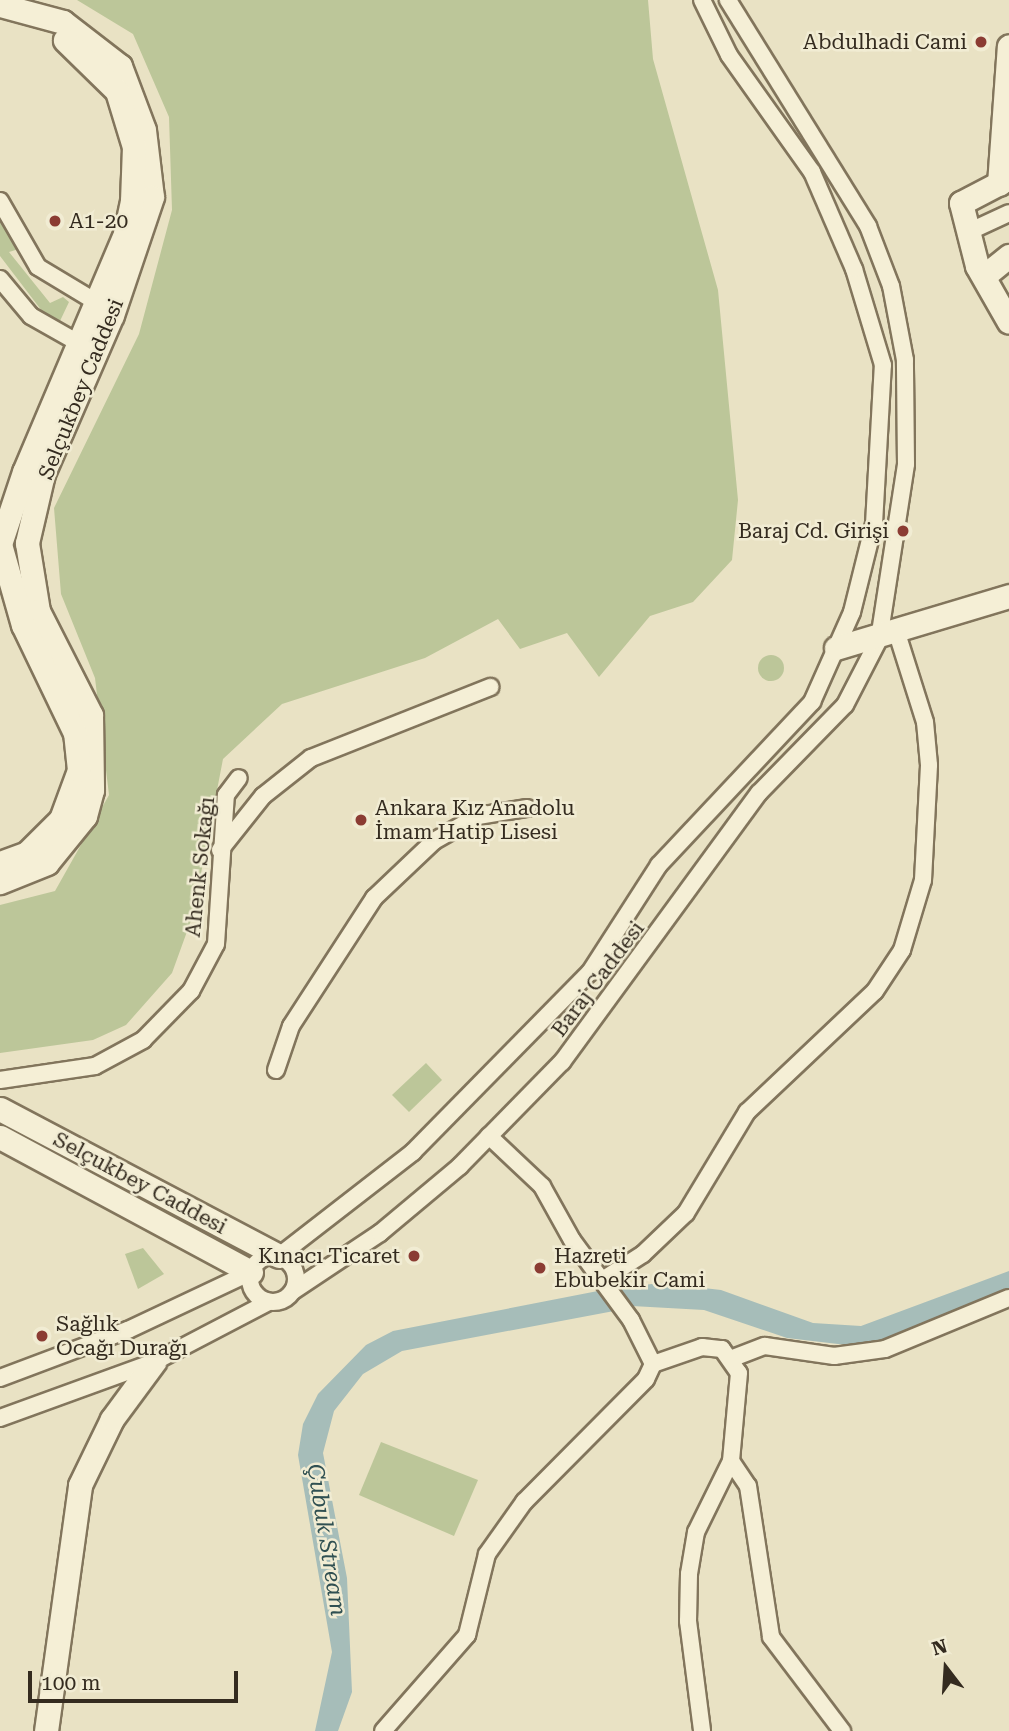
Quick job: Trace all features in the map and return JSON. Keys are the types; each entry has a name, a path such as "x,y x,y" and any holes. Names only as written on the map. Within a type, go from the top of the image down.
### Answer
{"street":[{"name":"Baraj Caddesi","path":"279,1256 413,1152 590,972 659,865 812,702 852,612 874,523 883,365 854,269 812,172 729,55 702,0"},
{"path":"606,1281 643,1254 686,1213 747,1112 875,991 902,950 923,880 929,765 925,722 888,636 906,464 905,360 891,286 869,226 728,0"},
{"name":"Selçukbey Caddesi","path":"0,5 63,22 120,66 144,130 152,197 112,315 43,474 27,543 38,611 91,715 92,790 85,816 47,863 0,882"},
{"name":"Selçukbey Caddesi","path":"0,19 33,23 79,47 117,91 134,147 132,201 98,303 82,345 24,471 0,544 23,625 75,733 79,770 61,819 26,853 0,863"},
{"path":"1009,46 1004,181 961,203 966,233 984,276 1009,322"},
{"path":"0,201 38,267 98,303"},
{"path":"966,233 1009,213"},
{"path":"984,276 1009,256"},
{"path":"0,279 31,316 82,345"},
{"path":"836,648 888,636 1009,596"},
{"name":"Baraj Caddesi","path":"293,1291 380,1233 489,1136 562,1062 759,793 845,705 888,636"},
{"path":"220,850 263,796 311,758 490,687"},
{"name":"Ahenk Sokağı","path":"0,1080 95,1066 144,1040 191,991 216,944 220,850 226,795 239,778"},
{"path":"276,1070 291,1026 374,898 445,835 478,816 527,808"},
{"name":"Selçukbey Caddesi","path":"0,1110 279,1256"},
{"path":"489,1136 542,1186 631,1320 653,1364"},
{"name":"Selçukbey Caddesi","path":"0,1138 251,1272"},
{"path":"0,1378 128,1330 251,1272 265,1257 279,1256 295,1270 293,1291 154,1362 0,1418"},
{"path":"251,1272 251,1287 269,1302"},
{"path":"383,1731 467,1635 487,1554 524,1503 646,1379 653,1364 702,1347 733,1358 765,1346 834,1356 885,1349 1009,1298"},
{"path":"702,1731 688,1621 689,1574 696,1532 732,1461 739,1373 733,1358"},
{"path":"46,1731 80,1485 112,1419 154,1362"},
{"path":"732,1461 748,1486 759,1538 771,1637 842,1731"}],"green space":[{"path":"77,0 648,0 653,59 718,290 738,500 732,560 693,602 650,616 599,677 567,633 520,649 498,619 425,658 282,704 223,759 193,915 172,973 126,1025 93,1040 0,1053 0,905 55,891 109,795 95,678 61,594 54,508 139,334 172,210 169,117 133,34"},
{"path":"0,201 22,248 9,252 50,303 63,297 69,302 60,321 42,311 0,256"},
{"path":"771,655 780,659 784,668 780,677 771,681 762,677 758,668 762,659"},
{"path":"426,1063 442,1080 409,1112 392,1095"},
{"path":"143,1248 164,1274 138,1289 125,1254"},
{"path":"381,1442 478,1480 454,1536 359,1495"}],"water":[{"path":"1009,1271 1009,1292 901,1337 855,1346 787,1338 704,1310 632,1306 619,1288 660,1283 721,1290 813,1323 861,1326"},
{"name":"Çubuk Stream","path":"603,1290 614,1311 402,1351 363,1374 334,1411 323,1453 347,1578 352,1692 338,1731 315,1731 332,1652 298,1455 303,1424 318,1394 366,1345 393,1331"}],"place":[{"name":"Abdulhadi Cami","path":"981,42"},
{"name":"A1-20","path":"55,221"},
{"name":"Baraj Cd. Girişi","path":"903,531"},
{"name":"Ankara Kız Anadolu İmam Hatip Lisesi","path":"361,820"},
{"name":"Kınacı Ticaret","path":"414,1256"},
{"name":"Hazreti Ebubekir Cami","path":"540,1268"},
{"name":"Sağlık Ocağı Durağı","path":"42,1336"}]}
